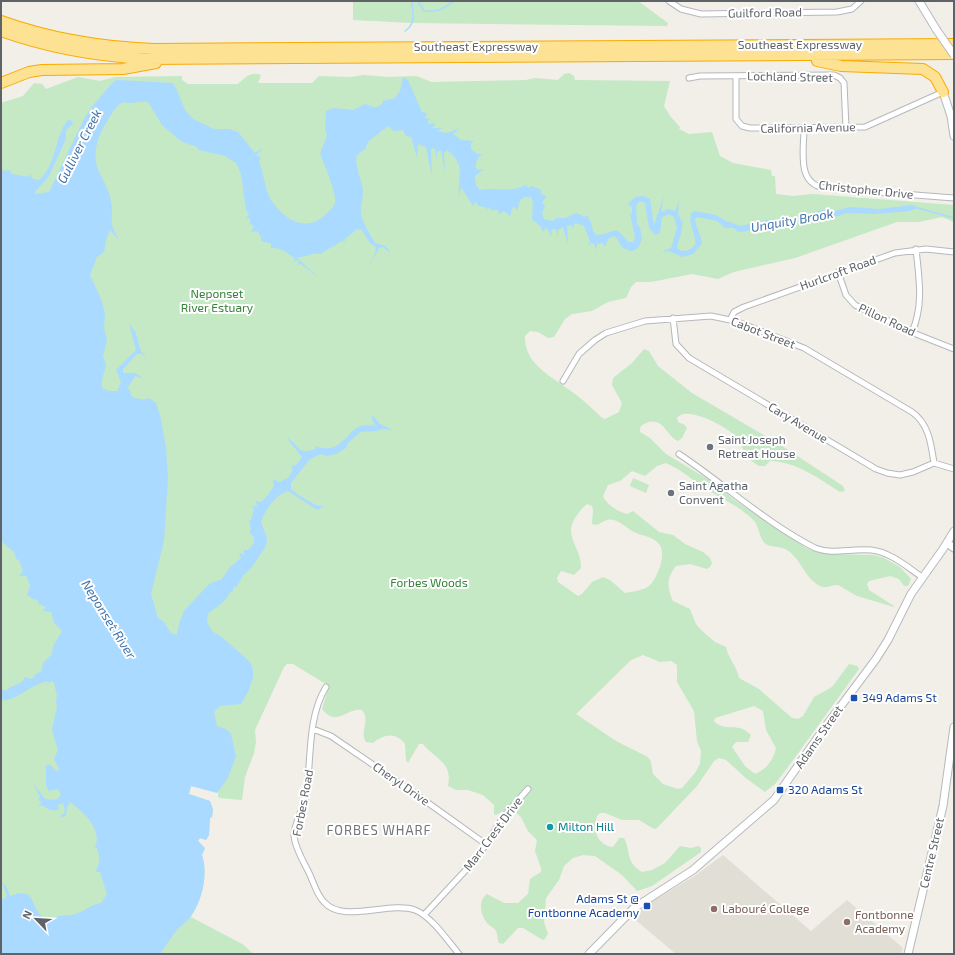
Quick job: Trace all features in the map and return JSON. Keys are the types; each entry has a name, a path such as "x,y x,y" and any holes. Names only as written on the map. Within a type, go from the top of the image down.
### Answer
{"highway":[{"name":"Southeast Expressway","path":"1,21 70,40 117,47 154,49 954,44"},
{"path":"1,25 45,39 81,46 154,53 954,48"},
{"path":"1,31 72,51 145,58 954,54"},
{"name":"Southeast Expressway","path":"1,36 71,55 108,60 157,63 954,60"},
{"path":"817,61 848,67 922,69 935,77 943,92"},
{"path":"1,83 29,72 42,70 124,70 157,63"}],"main road":[{"path":"919,1 936,30 954,54"},
{"path":"943,92 952,119 954,136"},
{"name":"Adams Street","path":"589,954 634,908 693,870 774,800 826,726 880,654 905,604 954,531"},
{"path":"947,543 954,548"},
{"name":"Centre Street","path":"908,954 943,806 954,727"}],"street":[{"name":"Guilford Road","path":"669,1 681,9 701,14 837,12 852,9 861,1"},
{"name":"Lochland Street","path":"689,78 700,76 831,75 838,77 844,83 846,128"},
{"name":"California Avenue","path":"736,76 737,122 742,126 750,128 846,128 870,125 943,92"},
{"name":"Christopher Drive","path":"804,128 805,172 809,181 814,185 825,188 954,198"},
{"name":"Hurlcroft Road","path":"730,320 734,312 744,307 890,254 916,249 934,249 954,252"},
{"path":"912,332 919,315 920,299 916,249"},
{"name":"Pillon Road","path":"838,272 845,292 852,303 912,332 954,348"},
{"name":"Cabot Street","path":"563,381 579,354 602,335 634,324 673,318 701,316 730,320 809,351 912,412 922,421 926,429 934,463"},
{"name":"Cary Avenue","path":"673,318 676,344 689,358 876,470 900,475 913,472 934,463"},
{"path":"679,454 714,477 736,496 815,548 826,551 864,549 880,552 894,558 922,577"},
{"path":"934,463 954,469"},
{"name":"Forbes Road","path":"326,687 318,704 313,729 307,793 294,838 320,897 327,905 335,910 352,911 401,908 412,909 424,915 460,954"},
{"name":"Cheryl Drive","path":"313,729 331,736 487,845"},
{"name":"Marr Crest Drive","path":"424,915 474,862 487,845 504,816 528,789"}],"shaded area":[{"name":"Labouré College","path":"723,855 811,931 847,900 903,948 901,954 676,954 632,917 648,904 696,875"}],"green space":[{"path":"353,1 638,1 668,23 667,26 412,23 353,20"},
{"name":"Neponset River Estuary","path":"569,73 574,76 575,80 670,81 664,106 670,116 680,127 679,129 689,134 712,132 720,156 733,163 771,170 772,176 775,176 776,194 793,196 813,194 954,205 954,222 942,217 919,222 897,222 795,258 734,272 718,279 692,274 651,282 636,282 631,287 626,298 608,302 592,311 572,314 565,319 554,337 548,338 538,332 530,331 525,336 526,345 533,361 605,419 619,412 622,403 612,385 613,378 632,363 644,349 649,351 658,366 692,393 779,444 843,486 845,491 840,492 824,481 789,464 770,461 765,466 759,466 749,458 739,441 732,433 713,421 696,415 681,415 677,418 678,422 685,425 687,428 682,438 678,441 664,427 656,422 644,424 640,428 640,432 650,438 666,454 716,484 733,499 806,548 822,554 874,555 884,558 900,567 911,579 908,586 904,586 899,579 890,576 869,581 867,584 869,590 894,607 857,596 838,585 826,587 818,585 810,579 796,559 786,549 766,544 761,537 755,522 743,511 666,463 657,466 645,476 632,471 620,481 608,485 603,496 616,510 627,514 633,511 659,532 673,535 685,544 703,552 710,558 712,563 707,569 690,564 676,566 670,575 668,583 673,601 690,609 696,624 701,630 715,642 726,647 739,678 759,689 792,718 798,719 803,716 814,697 832,687 849,664 857,666 859,669 775,784 765,792 747,779 726,760 719,758 714,761 697,786 657,828 654,829 639,820 622,820 605,813 600,813 597,816 595,826 597,835 602,843 612,847 619,838 624,838 633,864 642,872 652,870 665,863 680,846 691,848 698,846 701,848 701,852 652,886 637,891 622,875 595,856 583,855 573,858 564,866 559,880 546,898 544,922 548,934 544,940 523,928 518,928 503,944 499,943 496,931 488,924 483,916 481,908 482,900 487,894 504,903 518,903 528,894 530,879 541,872 535,851 537,840 528,831 521,817 510,807 496,815 494,814 494,805 483,795 468,790 456,790 448,786 448,771 442,762 423,744 419,744 408,763 406,760 405,744 394,736 386,736 373,743 366,742 364,738 365,718 362,710 352,711 337,717 332,717 327,714 322,709 329,686 293,664 287,664 284,667 255,730 256,742 254,753 245,777 242,800 220,798 218,797 218,792 191,786 189,794 210,801 213,811 212,817 210,818 209,835 206,840 200,838 198,841 205,848 202,855 205,871 201,895 191,917 244,945 253,954 1,954 1,103 23,96 34,83 42,84 46,89 78,77 100,81 115,77 182,76 182,80 188,84 238,84 252,74 261,75 258,83 312,83 319,76 416,76 432,82 526,80 535,78 558,80 564,74","holes":["587,504 592,506 592,524 596,525 611,519 621,523 637,534 653,539 659,544 662,559 658,572 649,586 641,590 625,593 610,580 603,577 592,582 582,594 578,596 558,582 557,578 561,571 574,575 581,568 581,561 571,531 575,518","643,655 660,662 671,661 677,665 677,682 694,711 697,741 701,751 700,764 695,773 682,788 678,789 663,784 653,774 651,762 648,757 616,741 576,714 631,660","754,706 763,711 766,730 776,748 771,760 763,770 755,774 745,766 732,747 736,742 748,742 751,735 741,729 718,724 714,721 715,718"]},
{"path":"633,478 649,485 646,493 630,486"}],"water":[{"path":"403,77 408,80 422,112 427,113 425,118 431,119 428,121 428,124 436,123 432,128 442,128 437,131 447,133 460,128 453,134 461,140 474,141 471,143 471,149 477,154 482,154 476,162 476,168 477,170 484,169 475,176 476,185 480,190 515,189 526,185 528,188 532,186 541,190 541,194 546,196 542,203 545,206 542,213 544,219 554,221 556,218 565,218 577,213 585,217 589,215 588,218 591,222 593,231 597,235 617,231 620,232 628,242 633,242 635,238 630,213 632,214 632,207 628,204 635,197 643,196 650,199 654,225 664,196 661,212 669,209 675,211 679,201 678,214 682,222 683,219 681,234 677,246 678,249 683,251 689,250 695,245 695,238 690,218 691,213 694,211 716,215 726,221 740,226 767,220 801,217 822,210 834,211 851,207 879,209 913,205 918,208 909,211 874,214 846,213 838,216 773,224 763,229 738,232 734,228 725,228 717,221 697,217 695,219 702,244 693,254 682,257 669,251 661,252 671,248 677,228 674,217 669,214 662,217 660,233 655,235 649,228 645,203 640,201 636,205 637,224 640,228 642,239 638,248 633,251 625,249 614,236 608,239 605,247 603,243 597,244 596,250 594,244 591,243 588,246 590,241 584,226 576,223 574,224 573,229 571,225 567,226 568,244 563,227 558,230 558,236 556,229 551,230 552,237 546,227 543,232 541,227 532,219 533,204 531,197 525,197 520,200 517,211 515,207 512,208 510,217 506,212 503,211 500,215 498,210 492,210 488,207 487,210 485,207 479,206 475,202 473,206 461,187 459,196 460,171 457,161 453,155 447,150 444,153 445,172 441,150 437,152 437,159 435,149 432,148 432,176 426,147 418,144 417,157 411,137 406,136 403,130 394,131 388,126 369,141 365,149 357,155 356,159 363,191 361,212 362,219 375,243 385,246 391,252 383,247 379,248 374,258 369,265 374,257 376,247 370,243 362,230 357,229 344,240 346,242 342,241 320,254 296,257 319,278 301,264 297,265 299,262 297,260 293,262 295,259 281,249 271,248 271,244 261,241 261,237 257,231 251,232 254,226 250,224 250,218 246,219 249,214 246,210 241,174 236,163 225,156 199,150 195,146 182,142 162,125 148,102 124,102 118,105 101,132 97,145 96,158 99,172 107,187 112,204 113,228 120,241 110,230 106,240 104,252 97,257 90,275 101,299 105,313 104,328 107,340 103,356 106,365 102,380 102,388 109,391 117,391 121,382 116,370 136,350 129,323 136,333 140,349 147,360 142,354 137,354 123,369 123,373 135,373 143,378 135,376 127,389 130,390 131,396 140,399 149,398 156,403 160,415 166,448 168,479 164,541 151,594 158,618 163,621 171,633 177,635 184,611 209,584 222,579 229,568 241,558 239,553 244,555 244,550 248,550 254,543 254,537 249,532 251,529 249,521 251,520 254,510 252,506 258,507 255,501 261,502 267,496 274,486 273,479 279,482 288,478 293,470 291,466 296,465 302,457 286,437 299,449 305,451 315,449 315,446 325,448 333,447 340,443 356,428 371,426 372,424 376,427 372,419 372,415 380,424 393,430 384,429 360,432 347,444 346,448 336,454 327,456 321,454 310,459 291,483 291,489 316,505 324,506 317,510 288,491 279,496 265,512 261,522 267,538 266,546 252,567 243,576 237,586 233,588 233,591 229,593 223,602 208,614 207,622 212,631 223,638 250,662 253,669 253,678 248,692 241,704 220,706 214,712 217,726 226,729 231,734 236,756 228,778 217,793 191,786 189,794 210,801 213,809 212,817 210,818 209,835 206,840 200,838 198,841 205,848 202,855 204,862 204,878 199,902 191,916 176,931 160,954 1,954 1,901 7,896 2,883 7,888 10,896 20,893 26,894 30,897 38,912 42,916 49,919 57,916 79,913 101,903 107,894 100,872 95,872 99,859 97,849 95,847 97,840 94,827 86,816 70,802 67,808 66,816 62,817 60,816 65,812 63,803 58,805 59,809 55,810 47,809 44,806 38,805 42,803 38,799 40,797 33,783 45,799 56,800 61,795 58,789 49,791 46,785 46,765 50,765 57,771 59,769 54,759 58,750 52,730 57,707 57,696 54,683 52,681 46,685 49,682 44,682 13,698 1,700 1,689 7,691 9,688 22,682 25,677 32,679 37,673 41,672 43,663 52,654 53,646 62,631 54,623 51,612 43,611 46,607 39,604 37,600 27,595 30,585 26,576 19,576 23,571 19,560 16,559 14,552 1,541 1,168 5,171 10,170 12,174 28,177 30,174 33,179 39,180 49,167 63,127 68,120 72,121 73,124 66,130 66,139 49,176 35,192 36,194 49,192 84,119 91,108 114,81 172,83 176,88 185,110 193,119 214,129 229,129 238,132 255,153 263,148 256,156 261,157 259,162 266,189 274,204 291,219 298,222 311,223 325,215 335,203 332,186 320,154 327,135 325,128 326,111 334,108 353,110 365,104 377,107 382,104 383,101 395,98 400,91"}],"waterway":[{"path":"405,31 409,28 412,21 412,1"},
{"path":"418,1 424,11 437,11 454,1"},
{"name":"Unquity Brook","path":"918,208 954,218"}],"place":[{"name":"Saint Joseph Retreat House","path":"710,447"},
{"name":"Saint Agatha Convent","path":"671,493"},
{"name":"349 Adams St","path":"854,698"},
{"name":"320 Adams St","path":"780,790"},
{"name":"Milton Hill","path":"550,827"},
{"name":"Adams St @ Fontbonne Academy","path":"647,906"},
{"name":"Labouré College","path":"714,909"},
{"name":"Fontbonne Academy","path":"847,922"}],"district":[{"name":"FORBES WHARF","path":"379,830"}],"water label":[{"name":"Gulliver Creek","path":"79,146"},
{"name":"Neponset River","path":"109,619"}],"park label":[{"name":"Forbes Woods","path":"429,583"}]}
